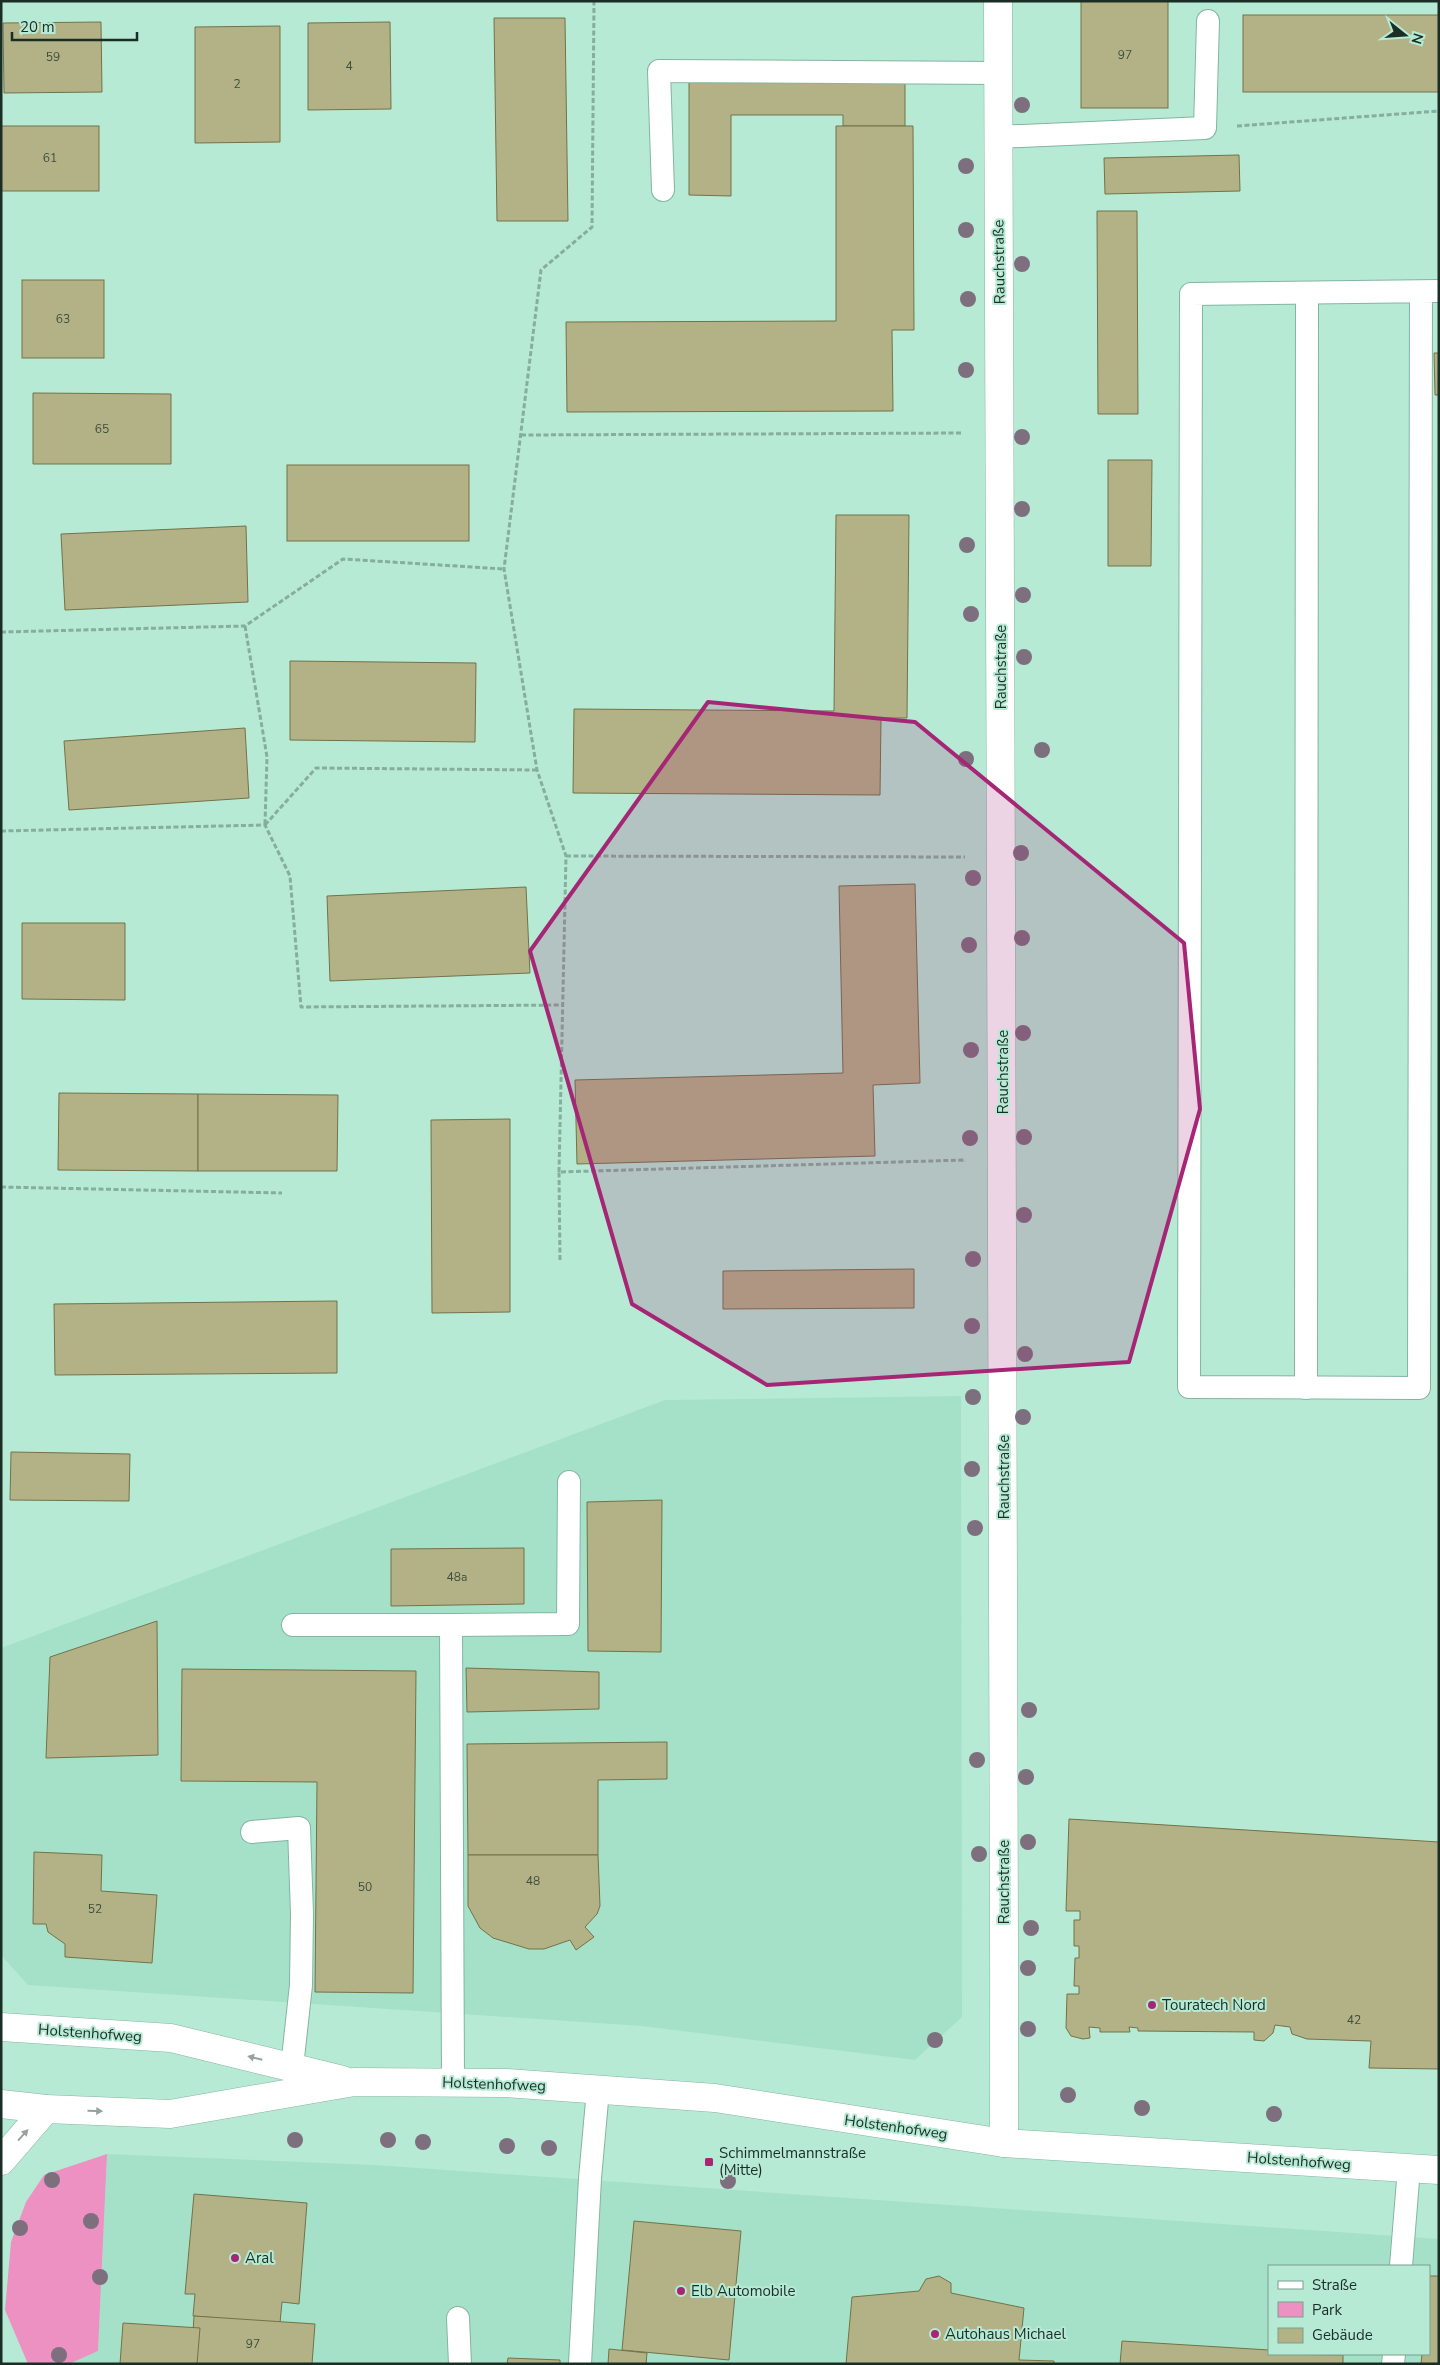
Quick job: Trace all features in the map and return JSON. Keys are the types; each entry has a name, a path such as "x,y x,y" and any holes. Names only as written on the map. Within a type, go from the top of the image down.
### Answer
{"street":[{"name":"Rauchstraße","path":"998,1 997,137 1001,433 1006,1781 1004,2143"},
{"name":"Holstenhofweg","path":"1,2026 171,2038 354,2082"},
{"name":"Holstenhofweg","path":"1,2104 46,2109 170,2114 354,2082 506,2083 715,2098 1004,2143 1439,2170"},
{"path":"1,2162 46,2109"}],"lane":[{"path":"997,137 1205,128 1208,21"},
{"path":"663,190 659,71 998,73"},
{"path":"1430,292 1419,1388 1189,1387 1191,294 1430,292"},
{"path":"1306,1388 1307,293"},
{"path":"293,1625 568,1624 569,1482"},
{"path":"451,1625 453,2082"},
{"path":"252,1832 300,1828 301,1985 292,2067"},
{"path":"580,2364 589,2188 598,2090"},
{"path":"1401,2265 1409,2168"},
{"path":"458,2318 460,2364"}],"path":[{"path":"560,1260 566,856 537,770 504,569 541,270 592,227 594,1"},
{"path":"1205,128 1439,111"},
{"path":"521,435 1001,433"},
{"path":"1,632 245,626 343,559 504,569"},
{"path":"245,626 267,757 265,825 290,876 302,1007 564,1005"},
{"path":"1,830 265,825 316,768 537,770"},
{"path":"566,856 1002,857"},
{"path":"560,1172 964,1160 964,1170"},
{"path":"1,1187 282,1193"}],"highlighted area":[{"path":"708,702 915,722 1184,943 1200,1109 1129,1362 767,1385 632,1304 530,951"}],"shaded area":[{"path":"961,1396 962,2017 915,2060 642,2026 28,1985 1,1955 1,1648 665,1400"},
{"path":"107,2154 375,2165 1439,2239 1439,2364 69,2364 98,2351"}],"green space":[{"path":"107,2154 98,2351 69,2364 28,2364 5,2310 11,2242 26,2202 44,2175"}],"building":[{"path":"1081,1 1168,1 1168,108 1081,108"},
{"path":"1243,15 1439,15 1439,92 1243,92"},
{"path":"494,18 565,18 568,221 497,221"},
{"path":"101,22 102,92 4,93 3,23"},
{"path":"390,22 391,109 308,110 308,23"},
{"path":"280,26 280,142 195,143 195,27"},
{"path":"905,74 905,126 843,126 843,115 731,115 731,196 689,195 689,82"},
{"path":"1,126 99,126 99,191 1,191"},
{"path":"836,126 913,126 914,330 892,330 893,411 567,412 566,322 836,321"},
{"path":"1239,155 1240,191 1105,194 1104,158"},
{"path":"1097,211 1137,211 1138,414 1098,414"},
{"path":"22,280 104,280 104,358 22,358"},
{"path":"1434,353 1439,353 1439,395 1435,395"},
{"path":"33,393 171,394 171,464 33,464"},
{"path":"1108,460 1152,460 1151,566 1108,566"},
{"path":"287,465 469,465 469,541 287,541"},
{"path":"836,515 909,515 907,718 881,718 880,795 573,793 574,709 834,711"},
{"path":"246,526 248,602 65,610 61,534"},
{"path":"290,661 476,663 475,742 290,740"},
{"path":"245,728 249,798 69,810 64,741"},
{"path":"915,884 920,1083 873,1085 875,1156 577,1164 575,1080 843,1073 839,886"},
{"path":"526,887 530,973 330,981 327,896"},
{"path":"22,923 125,923 125,1000 22,999"},
{"path":"59,1093 198,1094 198,1171 58,1170"},
{"path":"198,1094 338,1095 337,1171 198,1171"},
{"path":"510,1119 510,1312 432,1313 431,1120"},
{"path":"914,1269 914,1308 723,1309 723,1271"},
{"path":"337,1301 337,1373 55,1375 54,1304"},
{"path":"11,1452 130,1454 129,1501 10,1500"},
{"path":"662,1500 661,1652 588,1651 587,1502"},
{"path":"524,1548 524,1604 391,1606 391,1549"},
{"path":"157,1621 158,1755 46,1758 50,1657"},
{"path":"466,1668 599,1672 599,1709 467,1712"},
{"path":"182,1669 416,1671 413,1993 315,1992 317,1782 181,1781"},
{"path":"667,1742 667,1779 598,1780 598,1855 468,1855 467,1744"},
{"path":"1069,1819 1439,1842 1439,2069 1369,2068 1371,2041 1307,2039 1292,2034 1290,2027 1275,2025 1273,2033 1264,2041 1254,2040 1254,2032 1138,2031 1138,2028 1129,2027 1130,2032 1100,2032 1100,2028 1089,2027 1090,2038 1083,2039 1071,2036 1066,2028 1067,1994 1079,1994 1079,1986 1074,1986 1075,1958 1079,1958 1079,1946 1074,1946 1074,1920 1080,1920 1080,1911 1066,1911"},
{"path":"34,1852 102,1855 101,1891 157,1895 152,1963 65,1957 65,1944 48,1932 46,1924 33,1924"},
{"path":"468,1855 598,1855 600,1906 597,1914 585,1927 594,1937 576,1950 570,1940 544,1949 529,1949 493,1938 480,1928 468,1906"},
{"path":"194,2194 307,2203 299,2304 282,2302 280,2323 193,2316 195,2294 185,2294"},
{"name":"Elb Automobile","path":"634,2221 741,2231 729,2360 622,2350"},
{"name":"Autohaus Michael","path":"939,2276 951,2283 951,2293 1024,2308 1019,2360 1054,2361 1054,2364 846,2364 852,2297 919,2291 926,2279"},
{"path":"1430,2276 1439,2276 1439,2364 1421,2364 1422,2355 1430,2355"},
{"path":"194,2316 315,2324 312,2364 191,2364"},
{"path":"123,2323 200,2328 197,2364 120,2364"},
{"path":"1122,2341 1268,2350 1268,2355 1343,2355 1343,2364 1120,2364"},
{"path":"609,2349 647,2353 646,2364 608,2364"},
{"path":"508,2358 560,2360 560,2364 507,2364"}],"place":[{"name":"Touratech Nord","path":"1152,2005"},
{"name":"Schimmelmannstraße (Mitte)","path":"709,2162"},
{"name":"Aral","path":"235,2258"},
{"name":"Elb Automobile","path":"681,2291"},
{"name":"Autohaus Michael","path":"935,2334"}]}
